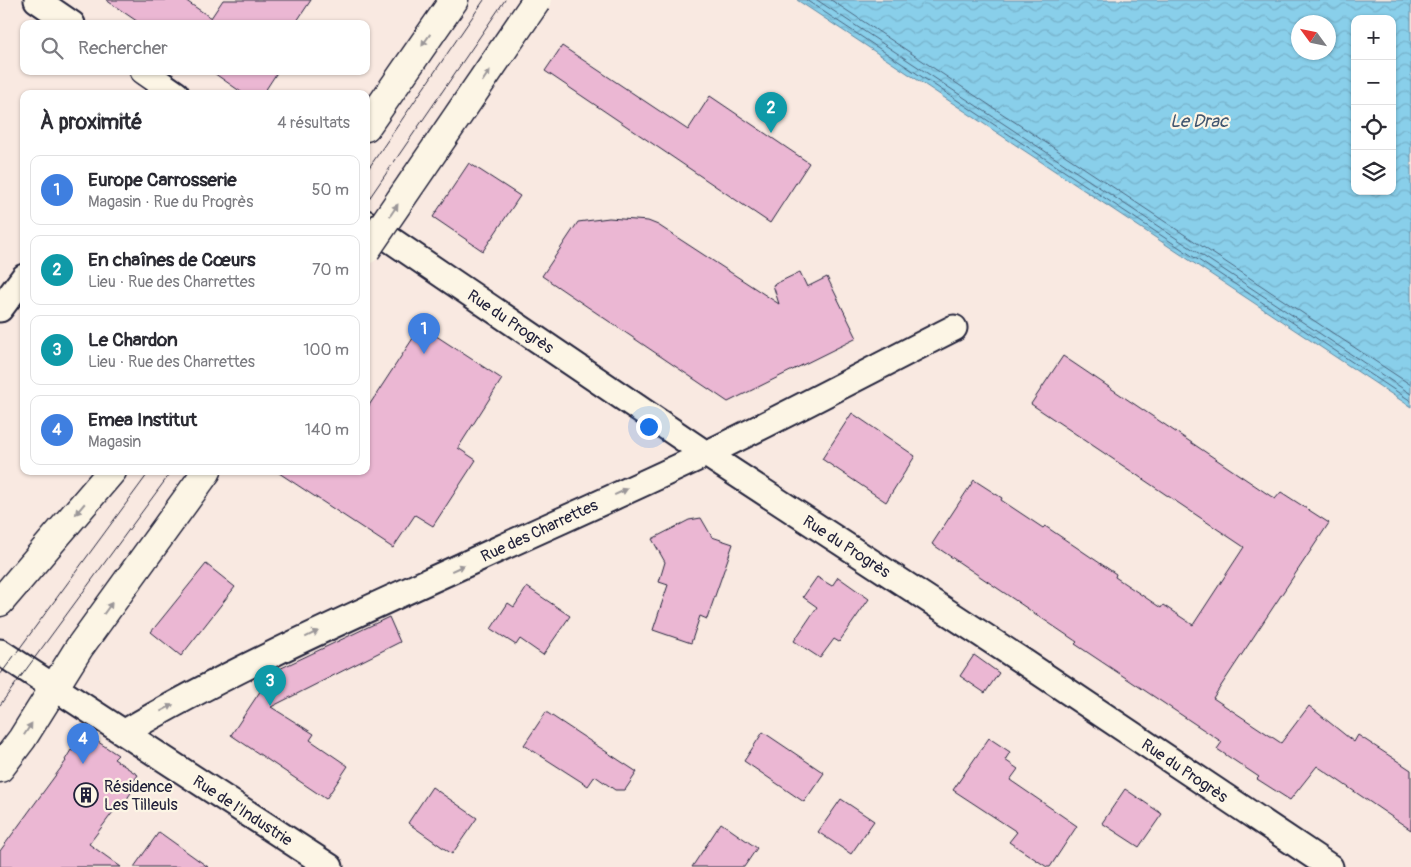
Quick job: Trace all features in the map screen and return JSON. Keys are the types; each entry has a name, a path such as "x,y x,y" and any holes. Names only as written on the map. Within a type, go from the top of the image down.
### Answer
{"main road":[{"path":"370,121 454,0"},
{"path":"370,244 537,0"},
{"path":"7,594 109,475"},
{"path":"0,768 22,739 79,648 203,475"}],"street":[{"path":"37,0 66,20"},
{"path":"148,75 166,90"},
{"name":"Rue du Progrès","path":"370,226 706,454 1024,662 1330,867"},
{"path":"0,309 20,282"},
{"name":"Rue des Charrettes","path":"125,732 239,670 335,623 414,589 706,454 954,328"},
{"name":"Rue de l'Industrie","path":"0,652 330,867"}],"water":[{"name":"Le Drac","path":"797,0 1411,0 1411,407"}],"building":[{"path":"106,0 185,0 211,18 223,0 311,0 298,20 135,20"},
{"path":"562,46 688,130 710,96 809,163 770,223 545,71"},
{"path":"217,75 275,75 266,90 238,90"},
{"path":"469,163 520,196 483,251 433,217"},
{"path":"609,218 648,221 658,225 779,304 773,285 800,272 807,287 827,277 857,338 728,402 542,276 578,222"},
{"path":"421,326 502,379 458,448 476,460 433,526 415,515 393,548 282,475 370,475 370,404"},
{"path":"1063,356 1275,499 1281,492 1329,523 1213,698 1281,743 1309,706 1354,742 1358,735 1411,770 1411,830 1317,766 1290,800 1257,779 1259,777 1217,749 1222,742 1075,644 1077,642 932,544 974,480 1043,528 1045,526 1116,574 1115,577 1161,608 1163,605 1193,625 1244,547 1031,404"},
{"path":"852,413 915,456 886,502 822,459"},
{"path":"701,518 712,537 733,544 707,619 700,616 691,643 653,630 668,585 659,582 665,562 652,539 689,520"},
{"path":"206,564 235,587 181,656 151,632"},
{"path":"817,577 832,586 838,577 869,599 839,642 834,639 820,658 794,641 817,607 803,597"},
{"path":"527,587 570,616 543,655 520,639 516,645 491,629 508,603 514,607"},
{"path":"389,617 400,642 271,707 314,734 310,740 348,766 326,799 231,735 273,672"},
{"path":"974,655 999,673 985,693 960,676"},
{"path":"546,712 637,772 625,790 615,790 595,776 588,786 524,745"},
{"path":"763,732 824,773 804,802 744,761"},
{"name":"Résidence Les Tilleuls","path":"86,734 118,755 114,759 138,775 133,782 137,784 122,806 119,804 89,844 121,867 0,867 0,851 66,761 71,750 73,751"},
{"path":"989,738 1010,752 1005,760 1018,769 1010,780 1077,826 1050,867 1047,867 1009,842 1017,832 953,790"},
{"path":"432,787 477,818 452,854 408,823"},
{"path":"1125,789 1162,814 1139,847 1102,823"},
{"path":"841,799 874,821 851,854 818,832"},
{"path":"721,823 757,848 744,867 692,867"},
{"path":"159,832 208,867 134,867"}],"tram line":[{"path":"370,166 484,0"},
{"path":"370,197 505,0"},
{"path":"0,675 147,475"},
{"path":"0,705 169,475"}],"place":[{"name":"En chaînes de Cœurs","path":"771,133"},
{"name":"Europe Carrosserie","path":"424,354"},
{"name":"Le Chardon","path":"270,706"},
{"name":"Emea Institut","path":"83,764"},
{"name":"Résidence Les Tilleuls","path":"86,795"}]}
